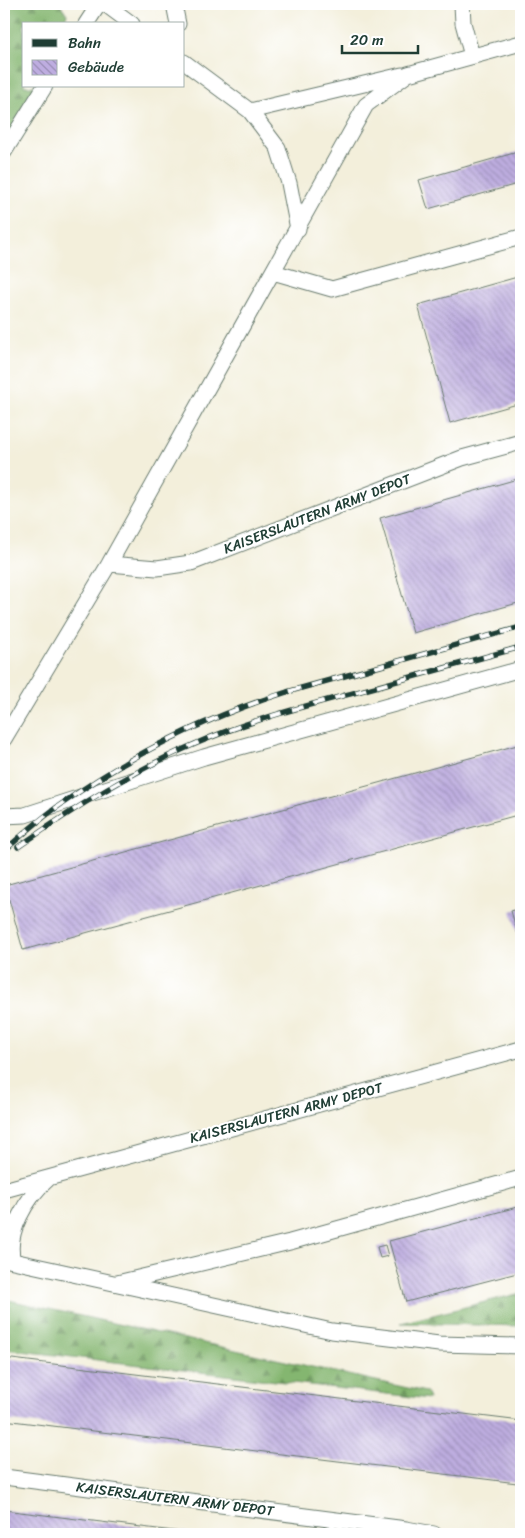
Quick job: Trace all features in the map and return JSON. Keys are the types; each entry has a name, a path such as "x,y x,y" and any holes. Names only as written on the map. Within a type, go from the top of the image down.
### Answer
{"lane":[{"path":"87,22 99,4"},
{"path":"106,4 129,22"},
{"path":"174,4 178,22"},
{"path":"462,4 463,23 472,56"},
{"path":"250,111 408,74 521,43"},
{"path":"185,59 250,111 278,148 289,183 298,229"},
{"path":"4,739 109,564 366,105 408,74"},
{"path":"4,152 44,88"},
{"path":"273,272 332,289 521,237"},
{"name":"KAISERSLAUTERN ARMY DEPOT","path":"109,564 157,568 190,562 462,458 521,442"},
{"path":"4,816 24,815 204,757 521,669"},
{"name":"KAISERSLAUTERN ARMY DEPOT","path":"4,1190 521,1049"},
{"path":"50,1177 27,1202 10,1244 8,1260 332,1331 439,1344 521,1346"},
{"path":"113,1284 290,1242 521,1178"},
{"name":"KAISERSLAUTERN ARMY DEPOT","path":"4,1477 405,1532 434,1534"}],"green space":[{"path":"4,4 60,4 67,14 64,22 22,22 22,88 36,88 4,152"},
{"path":"521,1293 521,1326 401,1323"},
{"path":"4,1299 426,1392 429,1399 4,1349"}],"building":[{"path":"521,151 521,183 428,209 419,180"},
{"path":"521,276 521,403 450,423 418,305"},
{"path":"521,478 521,602 413,633 380,518"},
{"path":"521,744 521,814 23,950 5,885"},
{"path":"521,908 521,945 511,911"},
{"path":"521,1206 521,1272 406,1302 389,1241"},
{"path":"385,1245 388,1256 380,1258 377,1247"},
{"path":"4,1358 521,1421 517,1483 4,1420"},
{"path":"4,1510 190,1533 190,1534 4,1534"}],"railway":[{"path":"4,851 48,814 89,785 143,753 199,725 287,692 521,627"},
{"path":"18,847 82,804 126,778 215,736 295,709 521,647"}]}
